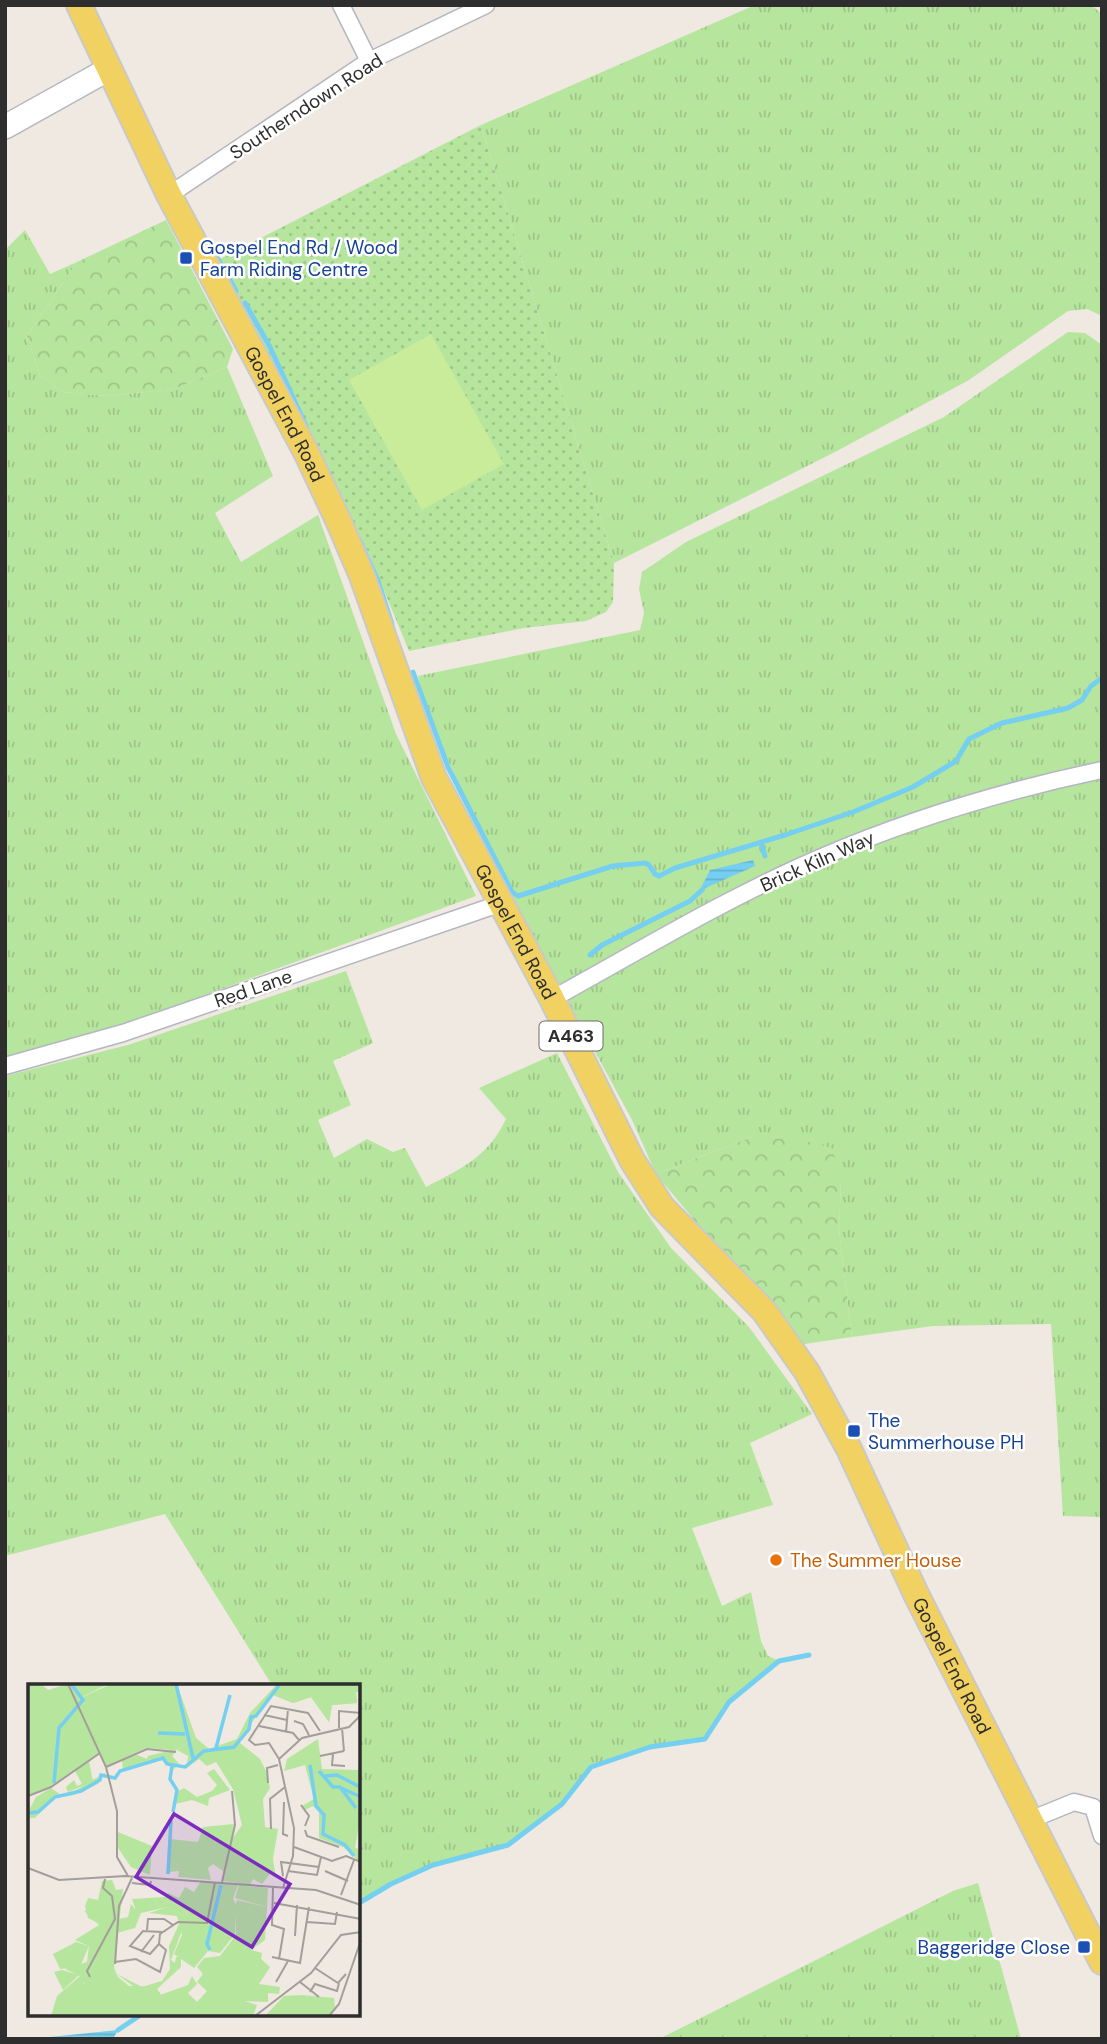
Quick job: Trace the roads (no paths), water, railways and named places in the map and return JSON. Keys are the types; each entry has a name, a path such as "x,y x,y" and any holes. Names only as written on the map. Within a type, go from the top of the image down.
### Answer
{"main road":[{"name":"Gospel End Road","path":"79,5 169,195 307,454 338,520 362,576 434,778 552,999 632,1160 662,1207 764,1311 807,1372 849,1449 916,1594 1102,1962"}],"street":[{"path":"341,5 369,61"},
{"name":"Southerndown Road","path":"169,195 369,61 486,5"},
{"path":"5,127 108,69"},
{"name":"Brick Kiln Way","path":"552,999 764,884 823,856 887,831 975,802 1043,782 1102,770"},
{"name":"Red Lane","path":"5,1066 123,1033 499,904"},
{"path":"1030,1820 1074,1802 1093,1807 1102,1836"}],"water":[{"path":"753,860 755,866 703,889 710,870"},
{"path":"118,2030 113,2039 30,2039"}],"waterway":[{"path":"210,245 236,291"},
{"path":"245,303 270,347 306,426"},
{"path":"359,539 378,581 392,624"},
{"path":"413,672 448,767 512,892 518,896 613,866 645,863 659,876 675,868 853,812 913,787 956,761 969,739 1002,723 1068,708 1082,700 1091,686 1102,678"},
{"path":"761,843 765,856"},
{"path":"590,955 602,945 690,901 703,889"},
{"path":"360,1902 391,1884 433,1865 508,1845 562,1804 591,1767 650,1747 705,1739 729,1702 779,1661 809,1655"},
{"path":"118,2030 139,2016"}],"place":[{"name":"Gospel End Rd / Wood Farm Riding Centre","path":"186,258"},
{"name":"The Summerhouse PH","path":"854,1431"},
{"name":"The Summer House","path":"776,1560"},
{"name":"Baggeridge Close","path":"1084,1947"}]}
